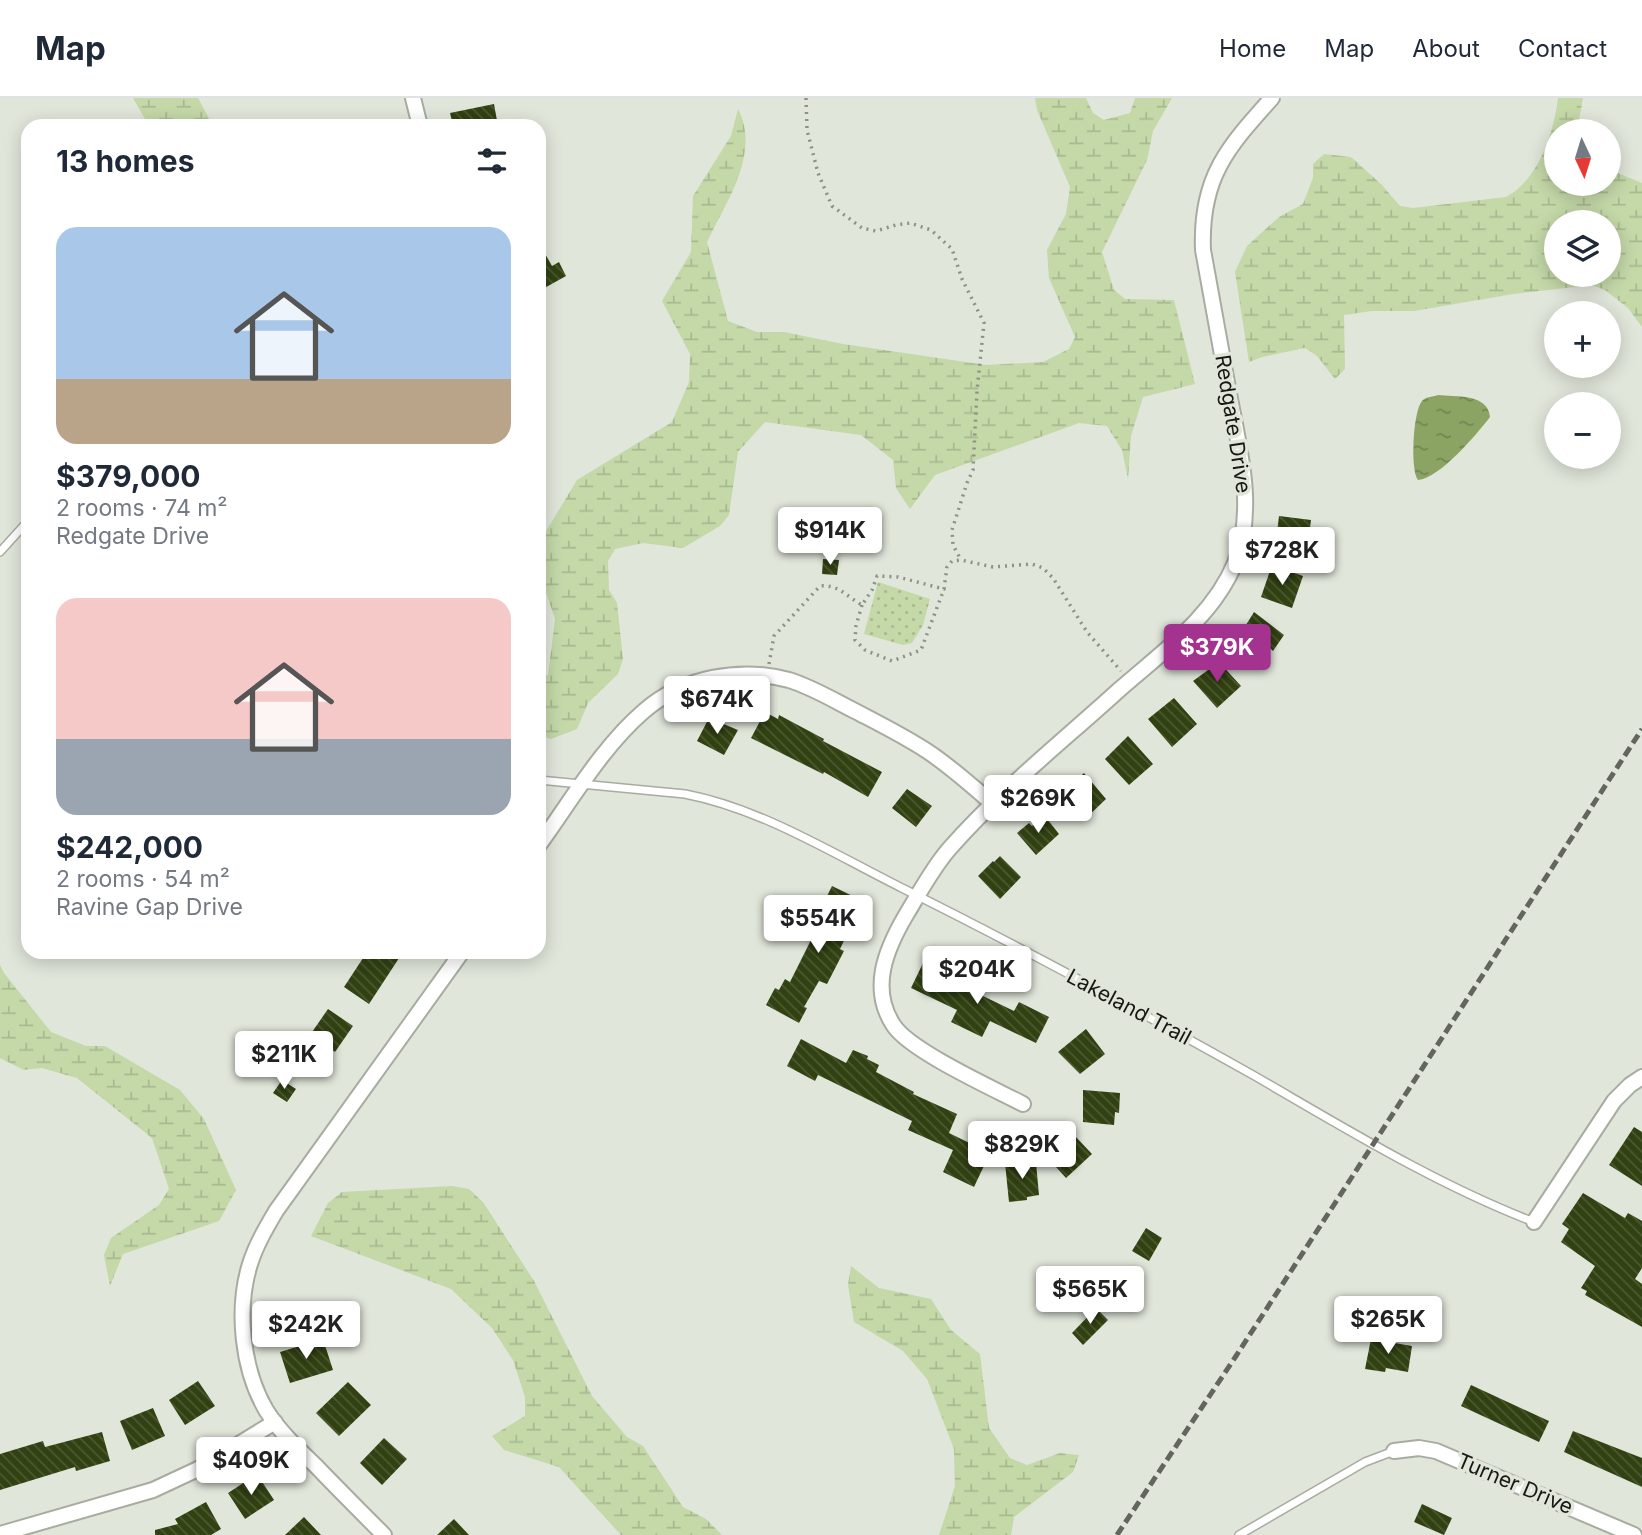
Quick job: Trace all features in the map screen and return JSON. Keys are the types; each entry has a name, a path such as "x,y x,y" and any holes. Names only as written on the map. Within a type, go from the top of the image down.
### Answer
{"street":[{"path":"414,98 419,119"},
{"name":"Redgate Drive","path":"1023,1104 919,1048 894,1026 882,993 881,976 885,958 896,933 949,849 993,804 1196,622 1224,587 1243,535 1245,507 1242,470 1203,250 1204,206 1212,179 1224,156 1272,98"},
{"path":"546,835 616,739 644,710 669,693 696,682 730,674 768,676 792,681 821,694 929,752 993,804"},
{"path":"384,1535 287,1437 266,1409 247,1357 243,1326 250,1265 260,1238 300,1175 457,959"},
{"name":"Lakeland Trail","path":"1534,1222 1614,1101 1642,1076"},
{"path":"0,1534 153,1490 198,1469 275,1422"},
{"name":"Turner Drive","path":"1394,1451 1419,1448 1436,1451 1634,1535"}],"lane":[{"path":"0,552 21,529"},
{"name":"Lakeland Trail","path":"546,781 685,794 745,810 918,896 1153,1020 1373,1143 1503,1210 1534,1222"},
{"path":"1239,1535 1365,1462 1394,1451"}],"path":[{"path":"806,98 807,130 818,173 832,205 862,228 876,231 911,223 931,230 952,249 962,279 985,323 977,391 973,470 952,530 953,545 961,560"},
{"path":"944,589 898,577 877,576 862,605 855,640 865,650 892,661 921,650 944,589 947,567 952,561 961,560 993,567 1032,564 1043,568 1053,578 1087,632 1129,681"},
{"path":"768,676 774,636 820,586 838,588 862,605"}],"green space":[{"path":"133,98 198,98 209,119 145,119"},
{"path":"1035,98 1086,98 1093,113 1104,120 1130,113 1135,98 1172,98 1153,131 1147,160 1102,252 1114,290 1125,299 1174,300 1195,384 1143,397 1131,436 1128,479 1122,450 1107,426 1079,423 935,475 910,509 896,488 893,460 861,435 765,422 738,452 729,515 720,526 683,548 643,543 615,549 608,561 609,590 617,603 623,659 618,674 588,703 577,729 551,739 546,737 546,675 555,619 546,593 546,531 577,480 672,422 689,382 690,354 662,301 691,252 693,196 731,136 738,109 746,143 743,160 731,194 707,242 728,321 757,332 784,332 843,344 986,365 1043,362 1069,349 1075,337 1049,278 1047,250 1066,214 1070,187 1037,110"},
{"path":"1558,98 1583,98 1579,119 1554,119"},
{"path":"1544,149 1544,196 1621,196 1621,174 1642,183 1642,327 1621,301 1597,287 1621,287 1621,210 1544,210 1544,287 1574,287 1513,294 1414,311 1372,311 1344,315 1345,369 1335,379 1317,356 1305,348 1249,362 1235,272 1247,246 1279,217 1303,204 1313,178 1313,164 1324,154 1351,157 1382,185 1400,206 1413,208 1506,197 1527,180"},
{"path":"878,582 930,599 923,625 912,643 903,645 864,634"},
{"path":"0,965 51,1032 86,1046 105,1046 180,1090 204,1119 236,1190 219,1221 123,1254 110,1286 104,1255 111,1238 159,1205 169,1189 152,1138 77,1078 42,1068 24,1070 0,1058"},
{"path":"452,1186 469,1189 483,1202 534,1281 592,1396 627,1437 643,1446 683,1507 706,1519 722,1535 621,1535 559,1467 504,1450 492,1436 525,1416 525,1397 513,1360 492,1328 451,1289 311,1236 328,1203 342,1192"},
{"path":"851,1266 879,1288 931,1299 951,1330 980,1354 989,1428 1010,1458 1027,1465 1060,1453 1079,1455 1073,1472 1014,1517 1011,1535 939,1535 955,1486 954,1449 927,1379 903,1351 854,1322 848,1285"}],"water":[{"path":"1438,395 1477,400 1488,409 1490,417 1447,464 1437,472 1418,480 1413,453 1416,416 1423,400"}],"building":[{"path":"494,104 497,119 451,119 450,113"},
{"path":"546,255 552,266 559,262 566,276 546,287"},
{"path":"1279,516 1311,520 1307,553 1275,549"},
{"path":"823,559 839,560 837,575 822,574"},
{"path":"1272,565 1303,576 1292,608 1261,597"},
{"path":"1254,612 1284,635 1273,651 1270,648 1262,657 1238,638"},
{"path":"1219,662 1241,686 1217,708 1193,681"},
{"path":"1174,698 1197,724 1172,747 1148,719"},
{"path":"765,712 778,719 779,715 882,772 868,797 824,772 823,774 751,738"},
{"path":"709,718 738,730 724,755 697,741"},
{"path":"1128,736 1153,764 1129,785 1105,759"},
{"path":"1084,773 1106,799 1084,820 1063,796"},
{"path":"907,789 932,806 916,827 892,808"},
{"path":"1044,815 1059,834 1036,855 1017,833 1029,823 1032,826"},
{"path":"1000,856 1021,877 1000,899 978,876"},
{"path":"832,886 863,901 840,949 844,951 827,984 819,981 804,1007 807,1008 799,1023 766,1005 775,988 779,990 785,979 790,982 820,922 815,920"},
{"path":"362,959 398,959 369,1004 344,987"},
{"path":"924,961 955,976 952,981 1014,1011 1019,1002 1049,1017 1036,1043 990,1021 982,1037 951,1022 957,1010 911,988"},
{"path":"328,1009 353,1026 335,1052 310,1035"},
{"path":"1086,1029 1105,1054 1080,1074 1058,1052"},
{"path":"801,1039 846,1063 853,1050 868,1056 867,1059 879,1065 876,1072 914,1092 913,1094 957,1114 949,1133 990,1153 974,1187 943,1172 953,1150 908,1130 912,1121 818,1075 815,1081 787,1066"},
{"path":"282,1080 296,1089 287,1102 273,1093"},
{"path":"1083,1090 1120,1093 1119,1113 1115,1112 1114,1125 1083,1122"},
{"path":"1634,1127 1642,1132 1642,1186 1609,1165"},
{"path":"1074,1135 1092,1154 1066,1178 1048,1158"},
{"path":"1021,1162 1022,1165 1036,1163 1039,1195 1027,1197 1027,1200 1009,1202 1005,1163"},
{"path":"1583,1193 1625,1218 1628,1213 1642,1221 1642,1268 1635,1279 1642,1284 1642,1327 1585,1295 1587,1291 1581,1288 1595,1266 1561,1242 1569,1229 1562,1224"},
{"path":"1146,1228 1162,1238 1149,1261 1132,1251"},
{"path":"1425,1302 1441,1307 1435,1327 1419,1321"},
{"path":"1096,1308 1108,1320 1083,1345 1072,1333"},
{"path":"323,1339 333,1370 290,1383 280,1352"},
{"path":"1371,1339 1412,1346 1408,1372 1386,1368 1385,1372 1365,1369"},
{"path":"198,1381 215,1406 185,1425 169,1400"},
{"path":"348,1382 371,1405 339,1436 316,1413"},
{"path":"1471,1385 1549,1421 1539,1442 1461,1406"},
{"path":"153,1408 165,1436 132,1450 120,1421"},
{"path":"1573,1431 1642,1458 1642,1487 1564,1452"},
{"path":"102,1432 110,1461 76,1471 75,1467 0,1490 0,1454 43,1441 45,1447"},
{"path":"384,1438 407,1459 382,1485 360,1463"},
{"path":"257,1474 274,1500 245,1519 228,1493"},
{"path":"206,1502 221,1529 211,1535 155,1535 155,1530 178,1524 175,1519"},
{"path":"1422,1504 1452,1518 1444,1535 1414,1522"},
{"path":"304,1517 321,1535 285,1535"},
{"path":"454,1519 469,1535 437,1535"}],"railway":[{"path":"1117,1535 1642,729"}]}
